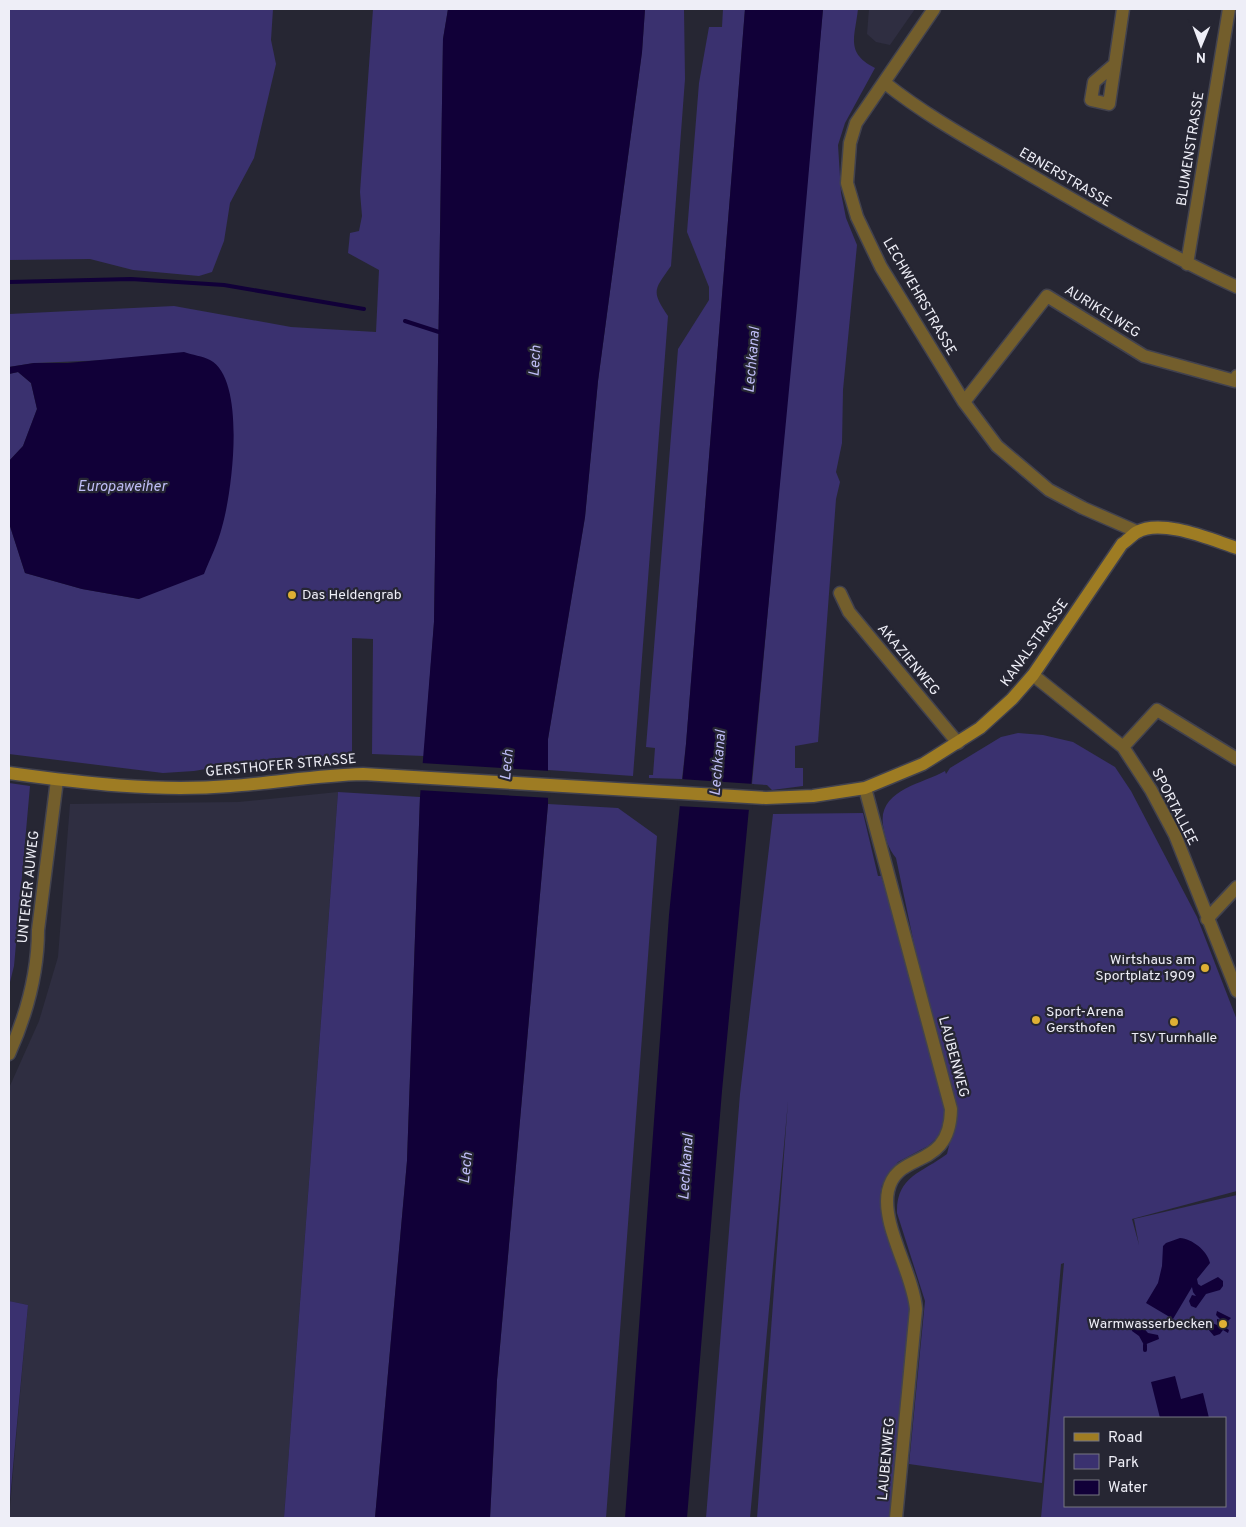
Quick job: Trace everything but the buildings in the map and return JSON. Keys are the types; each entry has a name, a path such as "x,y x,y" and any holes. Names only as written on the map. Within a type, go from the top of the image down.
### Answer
{"main road":[{"path":"1138,532 1160,527 1181,531 1237,548"},
{"name":"KANALSTRASSE","path":"766,798 813,796 865,788 923,764 980,728 1012,699 1033,674 1122,544 1138,532"},
{"name":"GERSTHOFER STRASSE","path":"9,773 57,780 173,788 230,786 312,776 382,775 766,798"}],"street":[{"name":"LECHWEHRSTRASSE","path":"934,9 856,124 850,143 847,183 857,217 881,267 964,402 997,446 1050,490 1083,508 1138,532"},
{"path":"1115,64 1123,9"},
{"name":"BLUMENSTRASSE","path":"1187,264 1229,9"},
{"name":"EBNERSTRASSE","path":"885,82 949,127 1187,264 1237,288"},
{"name":"AURIKELWEG","path":"964,402 1046,296 1144,356 1235,381 1237,376"},
{"name":"AKAZIENWEG","path":"840,593 849,612 958,743"},
{"name":"SPORTALLEE","path":"1033,674 1123,747 1151,790 1174,835 1237,991"},
{"path":"1123,747 1157,710 1237,759"},
{"name":"UNTERER AUWEG","path":"9,1054 26,1008 38,951 38,930 57,780"},
{"name":"LAUBENWEG","path":"865,788 951,1109 951,1127 945,1141 933,1152 903,1168 890,1184 888,1193 891,1224 912,1286 916,1309 896,1518"},
{"path":"1207,918 1237,888"}],"shaded area":[{"path":"869,9 915,9 890,45 876,42 867,34"},
{"path":"338,792 284,1518 9,1518 28,1305 9,1301 9,1088 39,1021 58,957 70,804 238,802"}],"green space":[{"path":"9,9 273,9 271,40 276,64 254,158 230,203 224,241 212,272 199,276 133,270 90,259 9,260"},
{"path":"373,9 448,9 443,39 434,622 424,756 372,754 373,639 352,638 352,755 259,760 194,771 163,773 9,754 9,523 25,573 82,589 139,599 109,360 34,363 9,367 9,314 174,306 291,327 376,332 379,270 348,253 350,233 359,231 362,216 360,192"},
{"path":"645,9 684,9 685,79 671,266 661,280 657,291 659,301 668,316 633,776 548,770 548,739 585,517 598,381 642,52"},
{"path":"723,9 745,9 686,744 682,779 649,778 649,775 653,775 655,748 646,747 678,349 709,300 709,287 687,232 699,83 709,27 722,27"},
{"path":"823,9 858,9 854,36 856,50 859,56 875,68 845,123 838,145 841,193 846,218 857,245 843,390 842,443 836,472 840,482 836,499 818,742 795,746 795,768 803,768 803,786 772,790 767,785 752,784"},
{"path":"18,372 31,383 37,409 23,446 9,461 9,374"},
{"path":"1018,733 1043,735 1073,742 1115,767 1131,791 1197,917 1237,1020 1237,1191 1132,1219 1139,1245 1134,1219 1237,1195 1237,1518 1041,1518 1064,1263 1061,1264 1042,1483 909,1464 925,1301 897,1213 898,1201 901,1191 912,1177 947,1154 953,1129 896,858 889,847 885,834 883,813 887,804 894,796 945,771 946,774 950,768 1001,737"},
{"path":"9,783 30,786 14,966 9,986"},
{"path":"338,792 420,797 407,1161 375,1518 284,1518"},
{"path":"548,804 618,808 657,836 606,1518 490,1518 497,1380"},
{"path":"863,813 878,876 881,876 913,981 945,1111 940,1135 928,1146 898,1162 882,1185 880,1196 909,1298 911,1320 890,1518 757,1518 788,1101 750,1518 706,1518 740,1094 773,814"},
{"path":"9,1301 28,1305 9,1510"}],"water":[{"name":"Lech","path":"448,9 645,9 642,52 598,381 585,517 548,739 548,804 497,1380 490,1518 375,1518 407,1161 420,797 434,622 443,39"},
{"name":"Lechkanal","path":"745,9 823,9 797,306 722,1091 687,1518 625,1518 669,915 686,744"},
{"name":"Europaweiher","path":"184,352 210,360 222,372 229,390 233,413 234,438 230,489 222,527 204,574 139,599 82,589 25,573 9,523 9,461 23,446 37,409 31,383 18,372 9,374 9,367 34,363 68,363"},
{"path":"1180,1238 1189,1240 1198,1246 1206,1254 1210,1263 1197,1279 1198,1284 1201,1286 1218,1277 1223,1281 1223,1286 1220,1290 1206,1294 1196,1308 1191,1306 1189,1301 1192,1295 1196,1296 1192,1287 1173,1319 1146,1303 1158,1283 1162,1266 1163,1246"},
{"name":"Warmwasserbecken","path":"1217,1311 1231,1318 1223,1326 1229,1330 1228,1333 1223,1330 1220,1334 1214,1336 1208,1329 1212,1323 1217,1325 1217,1319 1221,1320 1216,1315"},
{"path":"1140,1324 1148,1333 1158,1335 1159,1339 1144,1345 1139,1336 1132,1331 1132,1326"},
{"path":"1175,1376 1181,1399 1203,1393 1209,1417 1160,1417 1151,1382"}],"pier":[{"path":"421,763 550,771 551,798 418,790"},
{"path":"680,779 754,784 752,810 677,806"}],"waterway":[{"path":"10,282 131,279 224,285 364,309"},
{"path":"405,321 439,332"},
{"path":"1145,1345 1145,1350"}],"place":[{"name":"Das Heldengrab","path":"292,595"},
{"name":"Wirtshaus am Sportplatz 1909","path":"1205,968"},
{"name":"Sport-Arena Gersthofen","path":"1036,1020"},
{"name":"TSV Turnhalle","path":"1174,1022"},
{"name":"Warmwasserbecken","path":"1223,1324"}]}
